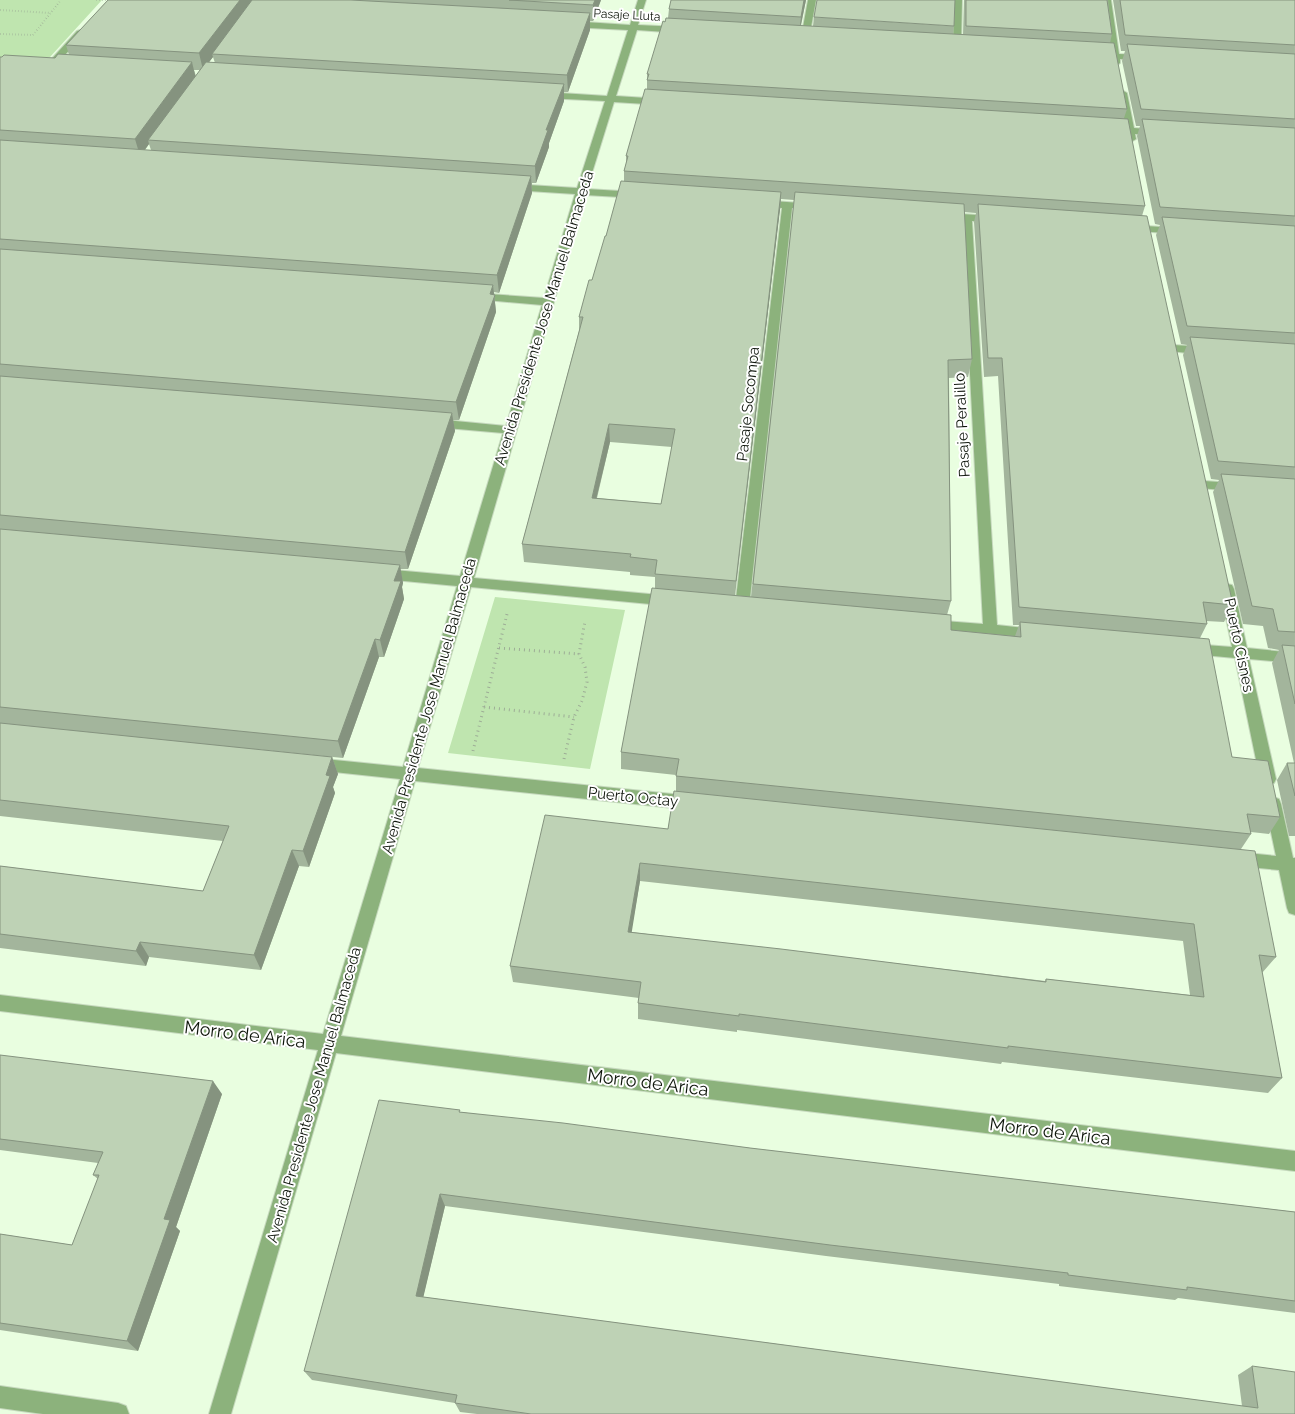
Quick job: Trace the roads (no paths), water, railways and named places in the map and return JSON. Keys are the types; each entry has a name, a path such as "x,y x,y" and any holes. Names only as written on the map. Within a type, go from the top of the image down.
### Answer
{"street":[{"path":"51,65 109,0"},
{"name":"Avenida Presidente Jose Manuel Balmaceda","path":"220,1414 548,302 632,27 642,0"},
{"path":"805,38 812,0"},
{"path":"958,0 958,47"},
{"path":"1107,0 1115,56 1133,150"},
{"name":"Pasaje Lluta","path":"565,24 693,31"},
{"path":"1085,54 1153,58"},
{"path":"538,95 669,103"},
{"path":"1100,129 1168,134"},
{"path":"505,186 643,196"},
{"path":"748,203 825,208"},
{"name":"Pasaje Socompa","path":"723,606 747,608 787,205"},
{"path":"1146,214 1149,234"},
{"path":"938,215 1005,220"},
{"name":"Pasaje Peralillo","path":"967,217 990,630"},
{"path":"1120,227 1149,234 1188,232"},
{"path":"467,296 548,302"},
{"path":"1174,349 1221,352"},
{"path":"427,423 510,430"},
{"path":"1204,485 1250,488"},
{"path":"374,574 685,602"},
{"name":"Puerto Cisnes","path":"1224,578 1290,865 1295,908"},
{"path":"921,624 1048,635"},
{"path":"1173,647 1295,658"},
{"name":"Puerto Octay","path":"304,763 705,804"},
{"path":"1217,857 1290,865"},
{"name":"Morro de Arica","path":"0,1003 1295,1161"},
{"path":"0,1397 118,1414"}]}
